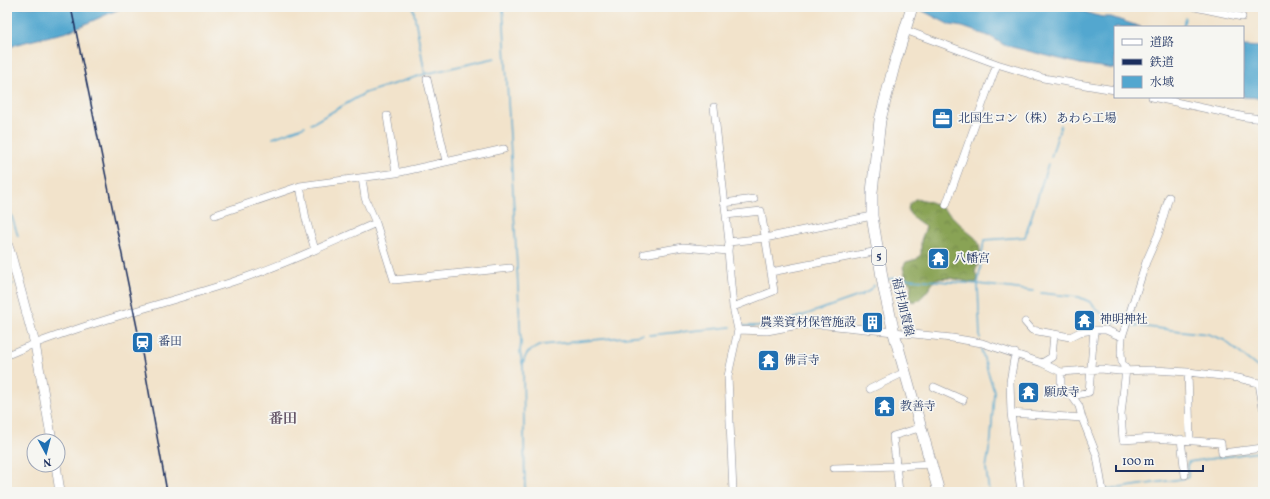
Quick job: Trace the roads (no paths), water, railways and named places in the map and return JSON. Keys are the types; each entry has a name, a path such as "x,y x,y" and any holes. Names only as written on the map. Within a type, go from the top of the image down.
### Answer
{"main road":[{"name":"福井加賀線","path":"910,12 880,120 872,192 872,216 884,288 894,332 939,492"}],"street":[{"path":"1195,7 1242,17"},
{"path":"905,30 997,64 1043,78 1114,90"},
{"path":"946,205 997,64"},
{"path":"427,79 446,161"},
{"path":"1157,98 1245,117 1263,119"},
{"path":"714,107 729,242 728,251 733,306 738,330 728,376 733,492"},
{"path":"387,116 396,173"},
{"path":"216,215 300,186 396,173 504,149"},
{"path":"362,178 365,198 376,224 394,280 510,268"},
{"path":"300,186 306,219 315,250"},
{"path":"1169,196 1158,234 1146,262 1122,337 1122,363 1126,369 1121,414 1123,440 1153,438 1221,443 1222,454 1263,448"},
{"path":"724,203 754,199"},
{"path":"726,215 761,211 774,291 733,306"},
{"path":"729,242 765,238 872,216"},
{"path":"7,355 133,311 274,268 376,224"},
{"path":"7,243 12,255 35,344 51,433"},
{"path":"644,254 683,247 728,251"},
{"path":"771,272 878,251"},
{"path":"1025,322 1032,330 1070,337 1080,332 1106,330 1122,337"},
{"path":"738,330 767,331 799,325 820,325 894,332 982,343 1015,353 1061,372 1101,368 1188,372 1238,378 1259,383 1263,407"},
{"path":"1061,372 1061,392 1072,396 1089,392 1094,330"},
{"path":"1042,363 1052,357 1054,334"},
{"path":"1015,353 1010,382 1011,413 1021,492"},
{"path":"870,389 905,372"},
{"path":"1188,372 1190,440"},
{"path":"934,387 963,400"},
{"path":"1072,396 1079,406 1082,418 1097,456 1103,492"},
{"path":"1011,413 1082,418"},
{"path":"899,492 893,436 916,429 920,426"},
{"path":"1181,440 1185,475"},
{"path":"834,468 931,464"},
{"path":"57,473 60,492"}],"water":[{"path":"7,7 124,7 67,32 17,44 7,49"},
{"path":"915,7 1071,7 1094,15 1111,17 1138,26 1114,26 1114,69 1080,64 1004,45 991,37 963,27 950,25"},
{"path":"1244,46 1263,47 1263,98 1244,97"}],"waterway":[{"path":"413,7 425,74"},
{"path":"503,7 521,342 520,352 523,367 525,492"},
{"path":"1183,26 1185,18"},
{"path":"311,124 365,93 425,74 495,58"},
{"path":"1051,157 1061,125"},
{"path":"273,138 305,126"},
{"path":"980,338 978,284 984,240 1025,237 1048,164"},
{"path":"7,202 18,236"},
{"path":"887,279 896,278 978,284 1033,291"},
{"path":"7,286 13,284"},
{"path":"741,326 765,326 799,317 859,296 869,291 874,285"},
{"path":"1041,293 1079,297 1090,302 1107,319 1116,323"},
{"path":"1129,325 1208,334 1224,340 1257,367"},
{"path":"649,335 731,327"},
{"path":"523,365 527,354 534,348 542,345 643,335"},
{"path":"981,349 994,391 991,439 986,468 989,492"},
{"path":"7,360 29,351"},
{"path":"1106,490 1188,478 1188,462 1258,452"}],"railway":[{"path":"71,7 140,342 167,492"}],"place":[{"name":"北国生コン（株） あわら工場","path":"943,119"},
{"name":"八幡宮","path":"939,259"},
{"name":"神明神社","path":"1085,320"},
{"name":"農業資材保管施設","path":"872,323"},
{"name":"番田","path":"143,342"},
{"name":"佛言寺","path":"768,361"},
{"name":"願成寺","path":"1028,393"},
{"name":"教善寺","path":"885,407"}],"district":[{"name":"番田","path":"283,419"}]}
